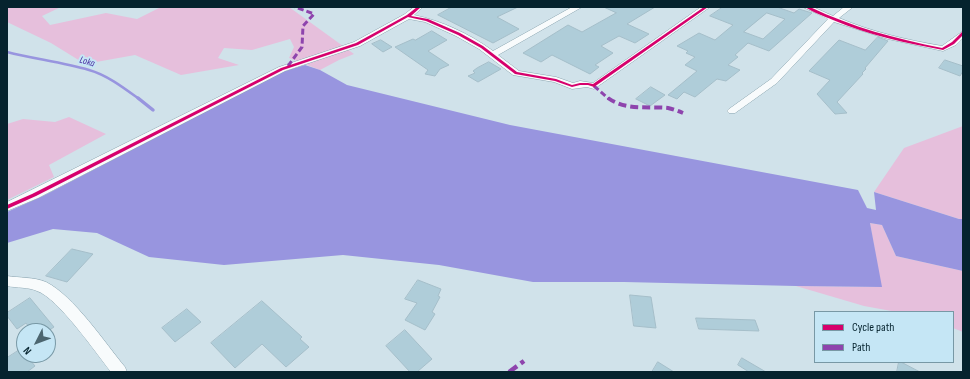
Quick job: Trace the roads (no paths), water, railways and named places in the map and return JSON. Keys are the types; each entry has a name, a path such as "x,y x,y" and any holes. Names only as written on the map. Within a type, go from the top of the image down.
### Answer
{"street":[{"path":"7,207 34,195 282,68 357,44 408,16 420,7 427,20"},
{"path":"493,55 578,7"},
{"path":"408,16 427,20 458,34 493,55 510,69 523,76 556,80 572,86 580,84 594,86 706,7"},
{"path":"807,7 832,20 917,45 942,49 953,43 963,33"},
{"path":"732,111 774,81 832,20 849,7"},
{"path":"7,281 41,286 54,295 120,372"}],"waterway":[{"name":"Loka","path":"7,52 96,72 115,82 139,99"},
{"name":"Loka","path":"138,98 153,110"}]}
